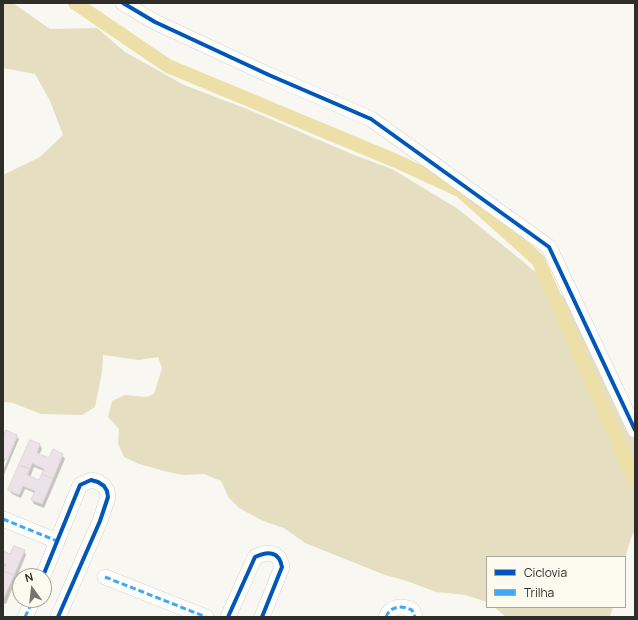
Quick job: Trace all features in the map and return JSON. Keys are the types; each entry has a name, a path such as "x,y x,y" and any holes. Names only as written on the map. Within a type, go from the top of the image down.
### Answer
{"street":[{"path":"123,3 155,22 269,75 371,119 549,247 635,430"},
{"path":"46,568 80,485 91,480 98,482 104,486 108,497 100,521 58,617"},
{"path":"3,518 57,542"},
{"path":"228,617 255,557 270,553 277,555 281,560 282,567 262,617"},
{"path":"105,577 206,617"},
{"path":"386,617 388,612 401,606 412,610 415,617"}],"shaded area":[{"path":"3,3 13,3 50,29 97,28 125,52 184,85 247,109 354,155 392,169 458,209 526,264 566,299 635,425 635,530 626,556 486,556 486,602 465,595 436,592 407,581 385,575 305,543 284,528 263,521 239,508 229,498 221,481 204,474 183,475 164,471 139,464 124,457 118,443 119,429 108,417 112,401 125,395 146,397 154,394 162,368 158,357 139,360 103,355 102,372 95,407 82,415 41,414 13,403 3,402 3,175 40,157 63,135 50,101 35,74 3,68"},
{"path":"495,608 613,608 610,617 506,617"}],"building":[{"path":"6,430 17,435 7,460 3,458 3,438"},
{"path":"30,440 40,444 37,453 49,458 53,449 63,454 53,479 42,474 44,469 32,463 30,469 19,465"},
{"path":"19,465 30,469 27,475 39,480 42,474 53,479 42,504 31,500 35,491 23,486 19,495 8,490"},
{"path":"14,546 25,550 17,568 12,568 12,574 3,571 6,565 3,563 3,551 10,554"},
{"path":"3,571 12,574 12,580 3,600"}],"waterway":[{"path":"75,3 168,66 396,161 461,191 538,260 635,481"}],"marked path":[{"path":"3,519 57,541"},
{"path":"105,577 206,617"},
{"path":"386,617 390,611 400,607 412,610 415,617"},
{"path":"25,617 29,608"}],"cycle path":[{"path":"123,3 155,22 269,75 371,119 549,247 635,430"},
{"path":"46,568 80,485 91,480 98,482 104,486 108,497 100,521 58,617"},
{"path":"228,617 255,557 268,553 276,555 281,562 282,567 262,617"}]}
